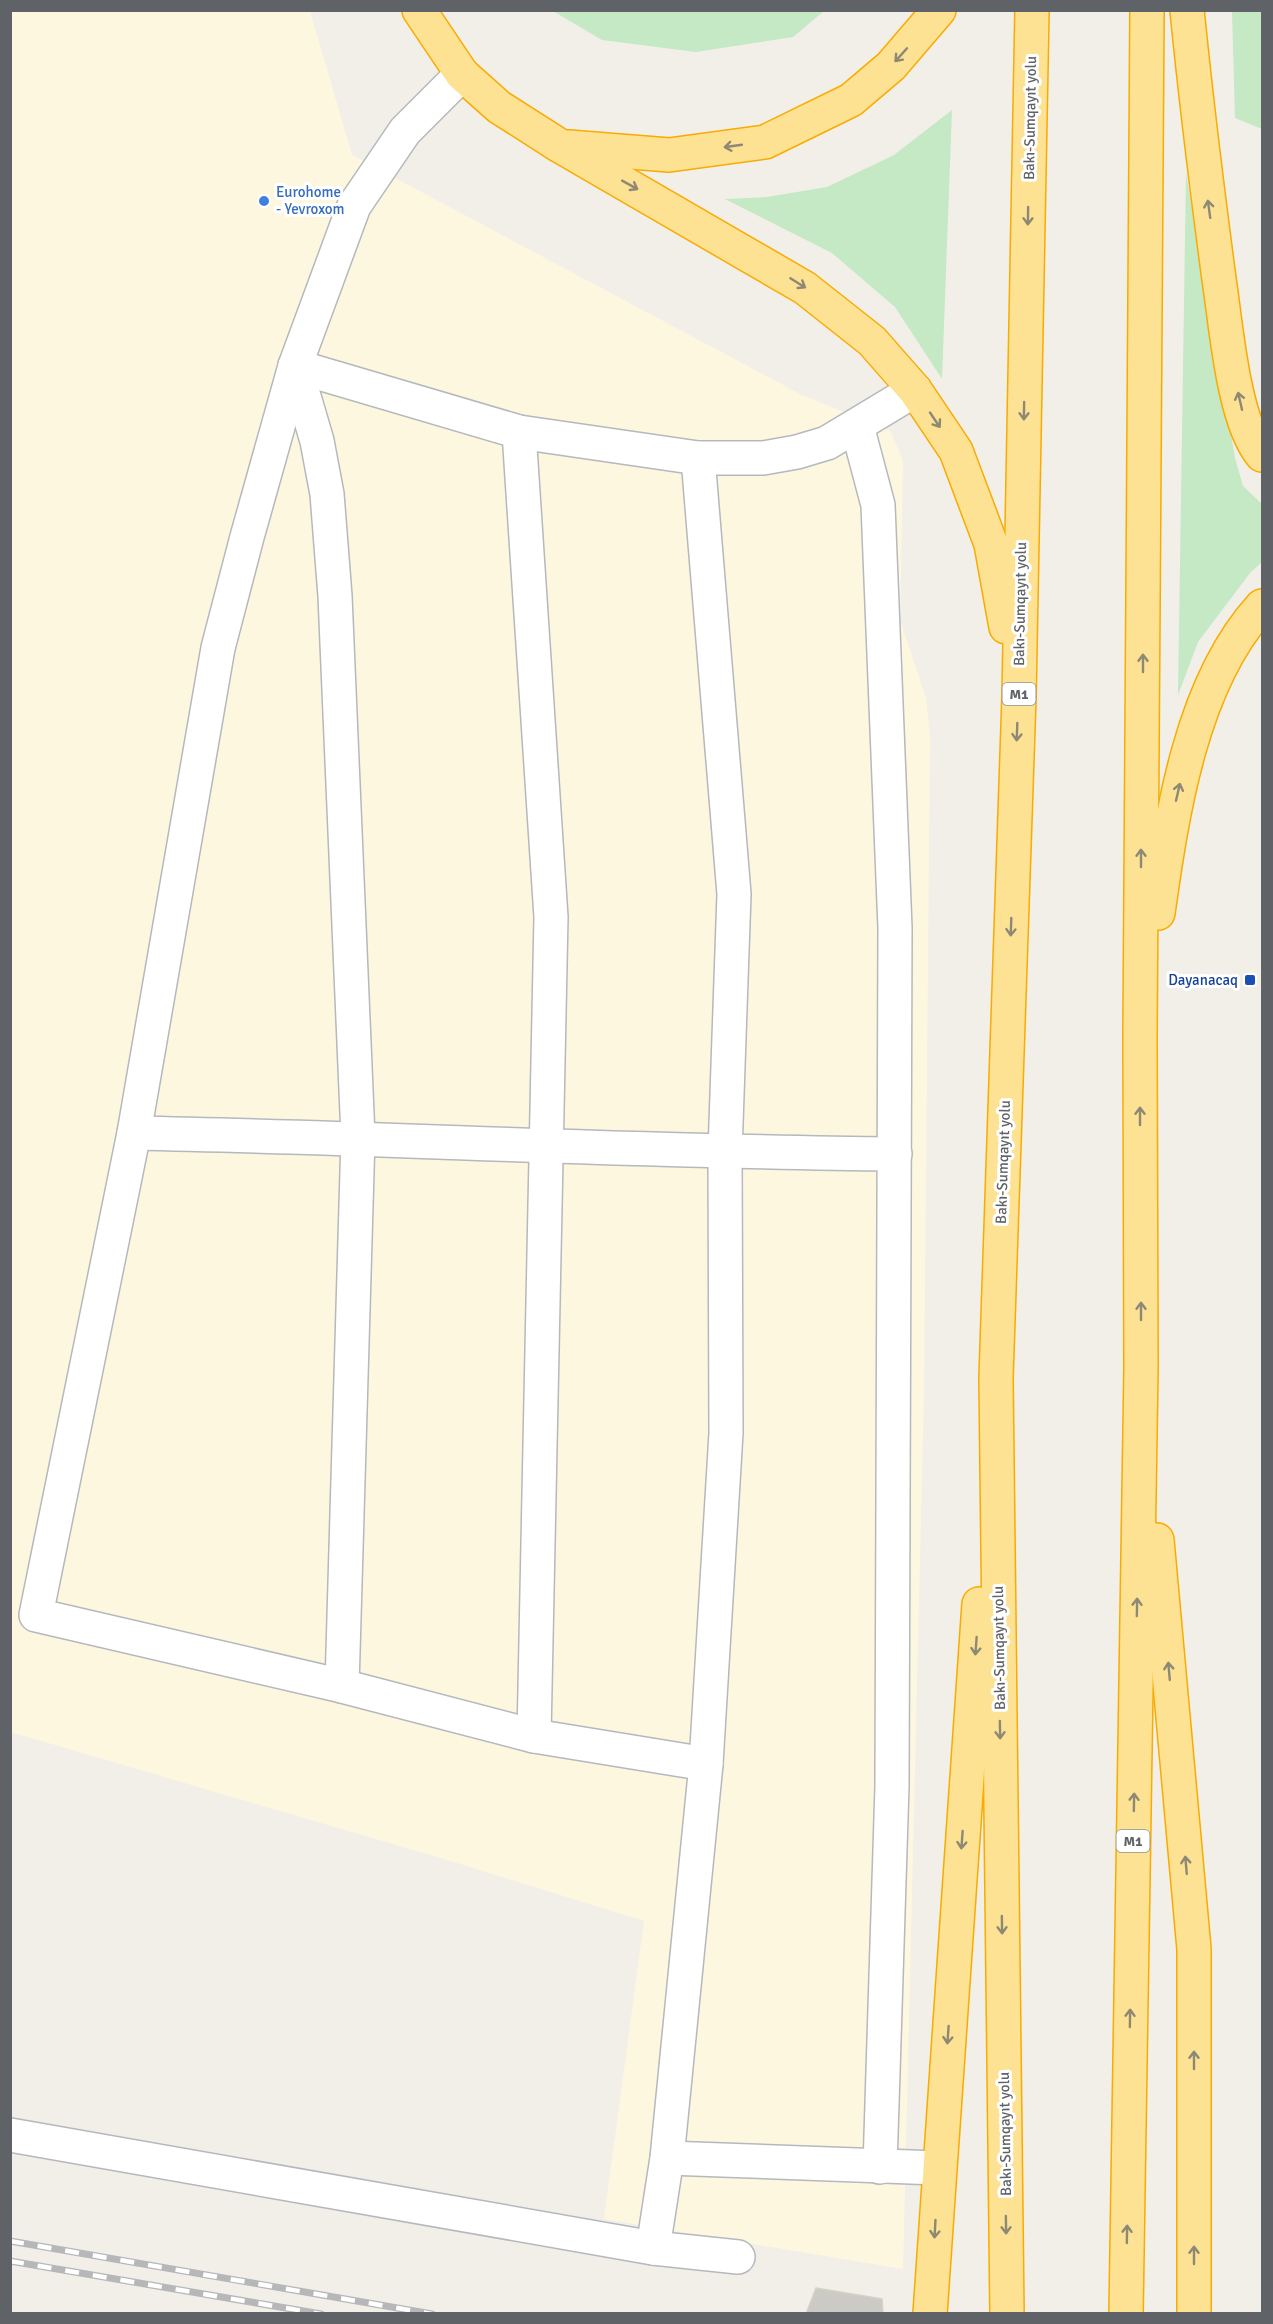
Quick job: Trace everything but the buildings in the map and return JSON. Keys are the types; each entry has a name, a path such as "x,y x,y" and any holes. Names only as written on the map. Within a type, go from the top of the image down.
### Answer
{"highway":[{"path":"419,10 462,74 499,107 560,146 805,288 872,341 915,390 956,451 991,544 1019,697"},
{"path":"560,146 669,155 765,142 851,100 891,66 939,10"},
{"name":"Bakı-Sumqayıt yolu","path":"1007,2313 996,1378 1019,697 1032,10"},
{"name":"M1","path":"1126,2313 1141,1369 1140,1037 1147,10"},
{"path":"1187,10 1201,149 1228,339 1245,424 1263,455"},
{"path":"1140,1037 1172,816 1183,770 1211,692 1232,649 1263,606"},
{"path":"1141,1369 1194,1949 1194,2313"},
{"path":"930,2313 938,2168 996,1378"}],"street":[{"path":"462,74 405,131 354,206 295,366 218,648 134,1133 36,1615 342,1686 534,1736 706,1764"},
{"path":"295,366 519,432 698,458 763,458 797,452 827,443 915,390"},
{"path":"295,366 317,441 327,494 336,608 358,1137 342,1686"},
{"path":"857,426 879,516 895,928 892,1786 880,2167"},
{"path":"519,432 551,917 534,1736"},
{"path":"653,2248 668,2158 706,1764 726,1433 725,1152 734,894 698,458"},
{"path":"134,1133 358,1137 725,1152 895,1154"},
{"path":"10,2135 653,2248 738,2257"},
{"path":"668,2158 938,2168"}],"shaded area":[{"path":"10,11 310,11 352,155 802,395 890,431 903,460 900,620 926,698 930,737 924,1390 903,2269 604,2219 644,1921 454,1862 11,1732"}],"green space":[{"path":"553,11 824,11 793,37 696,52 602,40"},
{"path":"1232,11 1262,11 1262,129 1235,118"},
{"path":"952,110 942,379 895,307 832,253 725,199 767,197 827,187 894,155"},
{"path":"1186,173 1235,458 1243,486 1262,504 1262,562 1250,573 1198,642 1178,695"}],"railway":[{"path":"10,2241 432,2314"},
{"path":"10,2261 321,2314"}],"place":[{"name":"Eurohome - Yevroxom","path":"264,201"},
{"name":"Dayanacaq","path":"1250,980"}]}
